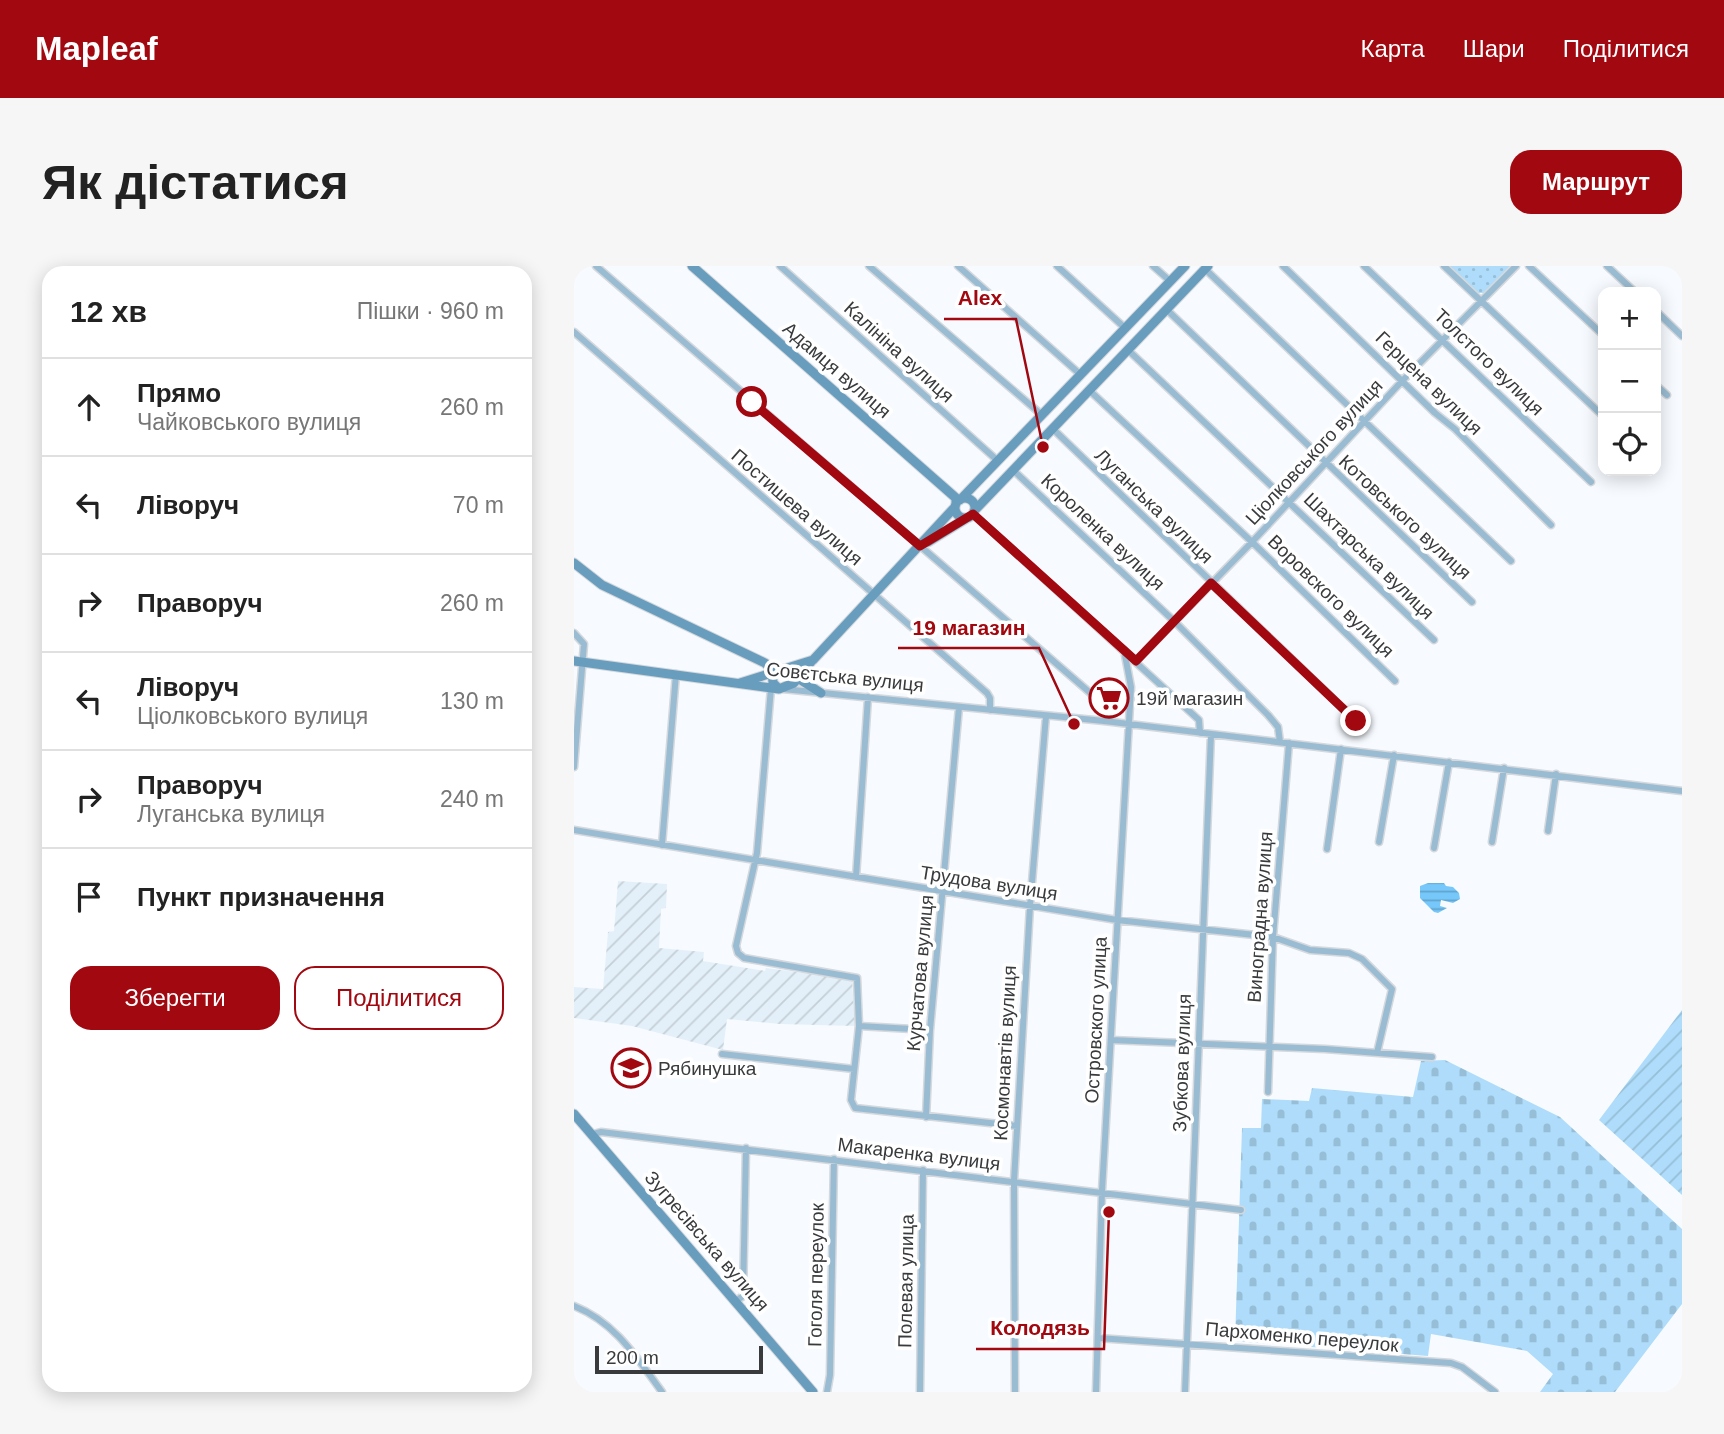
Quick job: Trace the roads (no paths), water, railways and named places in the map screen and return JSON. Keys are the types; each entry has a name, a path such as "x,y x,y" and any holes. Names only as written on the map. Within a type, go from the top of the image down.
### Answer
{"street":[{"path":"574,271 578,266"},
{"path":"596,266 1113,714"},
{"name":"Адамця вулиця","path":"692,266 956,498 957,503"},
{"name":"Калініна вулиця","path":"780,266 998,461"},
{"path":"869,266 1042,415"},
{"path":"958,266 1081,375"},
{"path":"1056,266 1125,328"},
{"path":"1153,266 1170,281"},
{"path":"775,688 789,687 798,679 957,503 1185,266"},
{"name":"Герцена вулиця","path":"1283,266 1551,525"},
{"name":"Толстого вулиця","path":"1364,266 1591,482"},
{"path":"1444,266 1600,413"},
{"name":"Ціолковського вулиця","path":"1136,661 1252,542 1403,380 1516,266"},
{"path":"1530,266 1598,330"},
{"path":"1607,266 1630,287"},
{"path":"920,546 972,514 1206,267 1511,561"},
{"name":"Котовського вулиця","path":"1166,309 1472,602"},
{"path":"1661,317 1682,336"},
{"name":"Постишева вулиця","path":"574,332 987,693 990,710"},
{"name":"Шахтарська вулиця","path":"1128,350 1434,640"},
{"path":"1661,390 1667,395"},
{"name":"Воровского вулиця","path":"1090,391 1252,542 1395,681"},
{"name":"Луганська вулиця","path":"1053,429 1356,721"},
{"name":"Короленка вулиця","path":"1013,470 1174,621 1268,715 1278,727 1280,742"},
{"path":"957,503 965,498 971,500 975,505 972,514"},
{"path":"957,503 958,516 972,514 1124,650 1199,720 1200,733"},
{"path":"574,563 602,586 752,656 821,693"},
{"path":"574,633 584,644 578,662 574,767"},
{"name":"Островского улица","path":"1096,1392 1102,1191 1130,700 1130,674 1124,650"},
{"path":"740,683 813,660"},
{"name":"Совєтська вулиця","path":"578,662 775,688 1104,721 1682,791"},
{"path":"778,672 773,683 775,688 757,853 736,946 738,953 744,958 857,978 859,1026 851,1100 855,1108 1017,1126"},
{"path":"662,845 676,674"},
{"path":"856,877 868,697"},
{"path":"1127,747 1123,731 1104,721 1125,710 1130,700"},
{"name":"Курчатова вулиця","path":"926,1116 930,1030 959,707"},
{"name":"Космонавтів вулиця","path":"1015,1392 1014,1181 1030,906 1046,716"},
{"name":"Зубкова вулиця","path":"1185,1392 1211,734"},
{"name":"Виноградна вулиця","path":"1268,1092 1273,937 1289,743"},
{"path":"1327,849 1341,749"},
{"path":"1379,842 1394,755"},
{"path":"1434,848 1449,762"},
{"path":"1492,842 1504,768"},
{"path":"1548,831 1556,774"},
{"name":"Трудова вулиця","path":"574,830 1117,920 1273,937 1310,950 1349,953 1362,959 1389,983 1392,989 1377,1053"},
{"path":"859,1026 930,1030"},
{"path":"1111,1040 1269,1046 1432,1057"},
{"path":"722,1054 854,1069"},
{"name":"Зугресівська вулиця","path":"574,1114 813,1392"},
{"name":"Макаренка вулиця","path":"593,1135 601,1132 746,1148 1241,1210"},
{"path":"736,1301 743,1296 746,1148"},
{"name":"Гоголя переулок","path":"827,1392 830,1375 834,1159"},
{"name":"Полевая улица","path":"920,1392 923,1170"},
{"path":"574,1306 600,1319 619,1334 662,1392"},
{"name":"Пархоменко переулок","path":"1098,1338 1451,1363 1462,1367 1495,1392"}],"place":[{"name":"Alex","path":"1043,447"},
{"name":"19й магазин","path":"1109,698"},
{"name":"19 магазин","path":"1074,724"},
{"name":"Рябинушка","path":"631,1068"},
{"name":"Колодязь","path":"1109,1212"}]}
